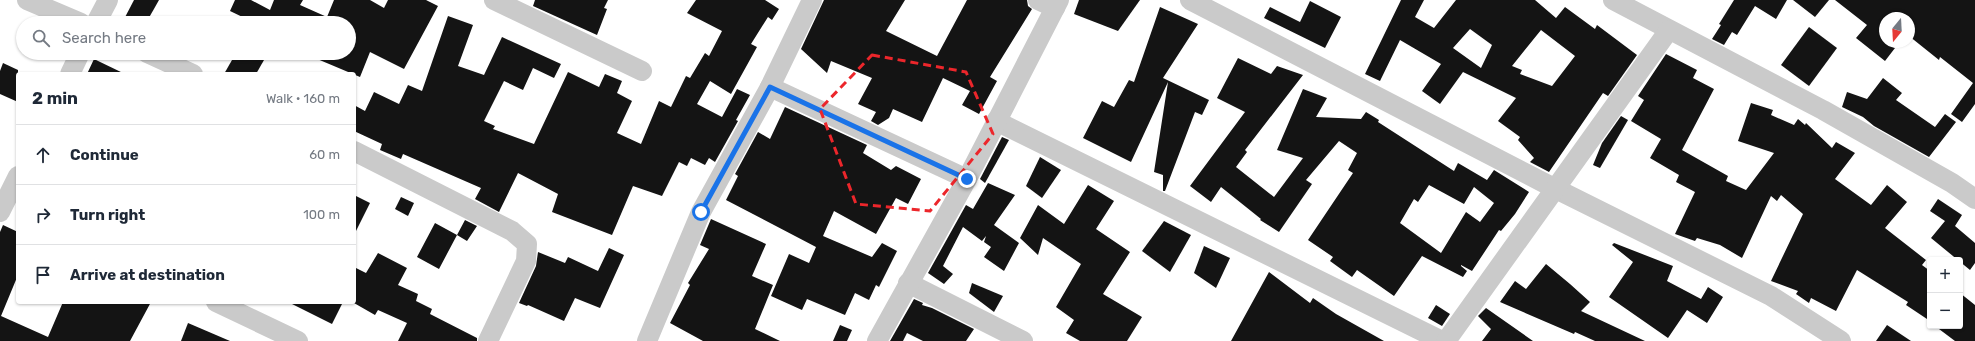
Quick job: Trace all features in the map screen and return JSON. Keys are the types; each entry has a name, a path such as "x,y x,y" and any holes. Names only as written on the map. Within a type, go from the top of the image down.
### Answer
{"street":[{"path":"27,0 65,16"},
{"path":"100,16 108,0"},
{"path":"494,0 642,71"},
{"path":"647,341 701,212 770,87 812,0"},
{"path":"1190,0 1554,188 1771,296 1841,341"},
{"path":"1613,0 1823,110 1952,183 1975,199"},
{"path":"877,341 967,179 996,121 1050,2"},
{"path":"1446,341 1554,188 1669,30"},
{"path":"71,72 77,60"},
{"path":"162,60 189,72"},
{"path":"770,87 967,179"},
{"path":"996,121 1442,341"},
{"path":"356,152 512,231 527,244 526,261 488,341"},
{"path":"6,205 16,181"},
{"path":"908,283 1023,341"},
{"path":"220,304 298,341"}],"highlighted area":[{"path":"872,55 966,72 993,134 930,211 856,204 820,109"}],"building":[{"path":"134,0 159,0 150,16 126,16"},
{"path":"235,0 251,0 270,10 274,0 303,0 300,5 325,16 240,16 230,11"},
{"path":"334,0 370,0 384,8 388,0 426,0 438,6 404,69 370,52 360,77 356,75 356,72 348,72 320,60 356,60 356,16 327,16"},
{"path":"535,0 608,0 604,8 607,9 597,35 533,6"},
{"path":"696,0 765,0 779,9 772,20 768,17 751,44 757,47 731,94 710,81 697,104 722,117 737,89 750,95 736,120 738,121 715,162 709,158 705,165 691,158 687,166 679,162 662,196 633,186 612,235 552,212 558,194 518,173 499,212 475,199 481,188 403,154 401,159 380,150 382,144 356,132 356,106 365,111 374,92 399,104 408,85 422,91 448,16 473,25 458,66 484,75 502,37 561,64 554,78 533,68 523,90 504,81 484,121 495,126 493,129 534,144 568,72 599,87 605,74 622,81 617,93 632,101 617,133 641,144 659,101 671,107 686,76 690,78 705,53 709,56 722,31 687,13"},
{"path":"824,0 905,0 886,31 937,56 967,0 1027,0 1028,6 1032,9 990,77 997,81 979,114 962,105 970,91 943,78 922,122 893,109 889,118 878,125 871,121 876,112 858,104 872,78 831,61 827,73 801,49"},
{"path":"1079,0 1140,0 1118,31 1074,14"},
{"path":"1401,0 1424,0 1415,17 1434,28 1456,0 1535,0 1556,18 1565,7 1595,29 1597,25 1637,55 1608,96 1603,93 1549,172 1530,162 1534,158 1518,140 1520,137 1498,121 1516,98 1463,72 1440,104 1422,91 1441,64 1400,40 1380,81 1365,74","holes":["1470,29 1492,45 1481,68 1453,48","1541,30 1575,56 1552,86 1520,74 1522,70 1512,66"]},
{"path":"1734,0 1787,0 1776,19 1755,6 1737,35 1732,32 1724,45 1712,39 1721,25 1719,24"},
{"path":"1793,0 1829,0 1815,17"},
{"path":"1835,0 1975,0 1975,104 1962,122 1951,114 1973,83 1940,57 1939,60 1915,41 1915,12 1879,12 1879,48 1895,48 1885,61 1856,38 1867,25"},
{"path":"1310,1 1341,17 1325,48 1264,18 1270,7 1300,22"},
{"path":"1160,7 1198,24 1163,78 1209,100 1202,115 1195,112 1165,191 1163,191 1163,175 1154,172 1168,82 1131,162 1083,138 1102,101 1114,107 1129,80 1134,82"},
{"path":"1809,27 1837,48 1809,86 1781,65"},
{"path":"1666,54 1697,70 1693,78 1714,89 1682,150 1728,176 1726,181 1746,190 1774,153 1738,141 1751,103 1773,110 1771,115 1794,125 1798,119 1805,125 1806,123 1832,148 1836,142 1855,153 1835,179 1871,205 1887,185 1907,202 1885,228 1926,260 1922,265 1927,269 1927,319 1906,305 1908,302 1857,270 1836,311 1811,298 1809,303 1796,294 1798,291 1771,281 1803,214 1781,195 1777,201 1771,196 1742,258 1720,245 1697,238 1695,241 1675,234 1695,192 1676,182 1679,175 1650,158 1661,139 1631,121 1644,100 1638,96"},
{"path":"1238,58 1271,74 1277,66 1303,75 1245,150 1247,152 1236,167 1274,197 1303,158 1277,150 1303,89 1327,98 1316,117 1361,119 1366,112 1379,120 1378,122 1454,171 1458,163 1487,180 1494,170 1529,192 1515,214 1501,231 1499,230 1472,271 1461,265 1467,271 1463,277 1422,256 1394,296 1357,270 1352,277 1330,261 1333,257 1308,240 1353,173 1348,170 1357,153 1339,141 1306,180 1312,184 1279,232 1260,220 1261,219 1221,187 1211,202 1190,186 1245,112 1217,98","holes":["1429,185 1464,204 1474,187 1494,203 1480,222 1466,212 1441,253 1400,223 1414,199 1418,202"]},
{"path":"94,60 96,60 121,72 88,72"},
{"path":"232,60 264,60 257,72 225,72"},
{"path":"3,63 18,70 18,72 16,72 16,101 0,94 0,71"},
{"path":"1883,78 1902,93 1896,100 1935,127 1945,114 1956,122 1929,157 1874,126 1863,117 1842,107 1847,92 1867,99"},
{"path":"785,107 867,145 863,153 891,170 896,166 921,179 908,204 896,198 876,234 834,211 823,236 872,257 882,243 897,251 879,287 876,285 869,300 855,293 845,315 807,299 802,310 771,296 789,254 809,263 816,247 726,200 738,176 735,174 758,132 770,139"},
{"path":"1621,116 1628,120 1600,168 1593,165 1602,143"},
{"path":"1002,137 1009,140 985,183 980,179"},
{"path":"1040,157 1061,170 1042,198 1026,186"},
{"path":"988,183 1015,195 994,225 1019,243 1004,271 984,257 991,247 984,242 986,236 982,241 963,227 943,266 953,274 944,284 928,273 966,205 973,209"},
{"path":"1088,185 1114,201 1096,229 1130,252 1103,294 1142,317 1127,341 1080,341 1066,333 1074,320 1056,307 1081,264 1043,238 1038,255 1020,238 1038,205 1064,224"},
{"path":"356,196 370,203 356,231"},
{"path":"401,197 414,203 408,216 395,209"},
{"path":"1938,199 1962,215 1955,226 1975,243 1975,263 1970,270 1963,264 1963,257 1954,257 1931,238 1945,221 1930,211"},
{"path":"711,219 766,244 752,276 773,285 755,329 780,341 703,341 670,323 690,285 688,283 709,249 700,245"},
{"path":"465,220 477,226 467,241 457,235"},
{"path":"1164,221 1191,235 1170,272 1142,251"},
{"path":"435,223 457,235 439,269 417,257"},
{"path":"3,225 16,231 16,280 1,316 48,337 62,304 150,304 130,341 0,341 0,232"},
{"path":"1614,243 1673,266 1667,281 1701,299 1708,287 1723,297 1707,323 1687,310 1668,338 1609,297 1633,262 1612,245"},
{"path":"1204,246 1230,258 1216,288 1194,273"},
{"path":"609,248 624,255 600,308 575,298 564,321 528,305 519,303 536,266 538,252 565,263 568,257 598,271"},
{"path":"378,253 407,268 398,285 418,294 416,301 432,309 430,314 477,338 477,341 398,341 407,323 378,310 375,315 356,304 356,268 366,273"},
{"path":"1546,264 1590,302 1581,311 1645,341 1595,341 1575,332 1574,334 1500,302 1515,281 1526,289"},
{"path":"1269,272 1310,303 1313,298 1336,314 1384,341 1231,341"},
{"path":"972,283 1003,296 994,312 969,293"},
{"path":"1963,295 1975,305 1975,341 1955,341 1939,329 1963,329"},
{"path":"914,299 923,303 922,305 932,308 974,329 966,341 923,341 907,333 903,341 890,341"},
{"path":"292,304 342,304 332,324"},
{"path":"1436,305 1450,314 1442,326 1428,318"},
{"path":"1486,308 1533,341 1482,341 1491,329 1478,316"},
{"path":"188,323 230,341 181,341"},
{"path":"840,325 852,330 847,341 833,341"},
{"path":"1887,325 1911,341 1876,341"}],"route":[{"path":"701,212 770,87 967,179"}]}
